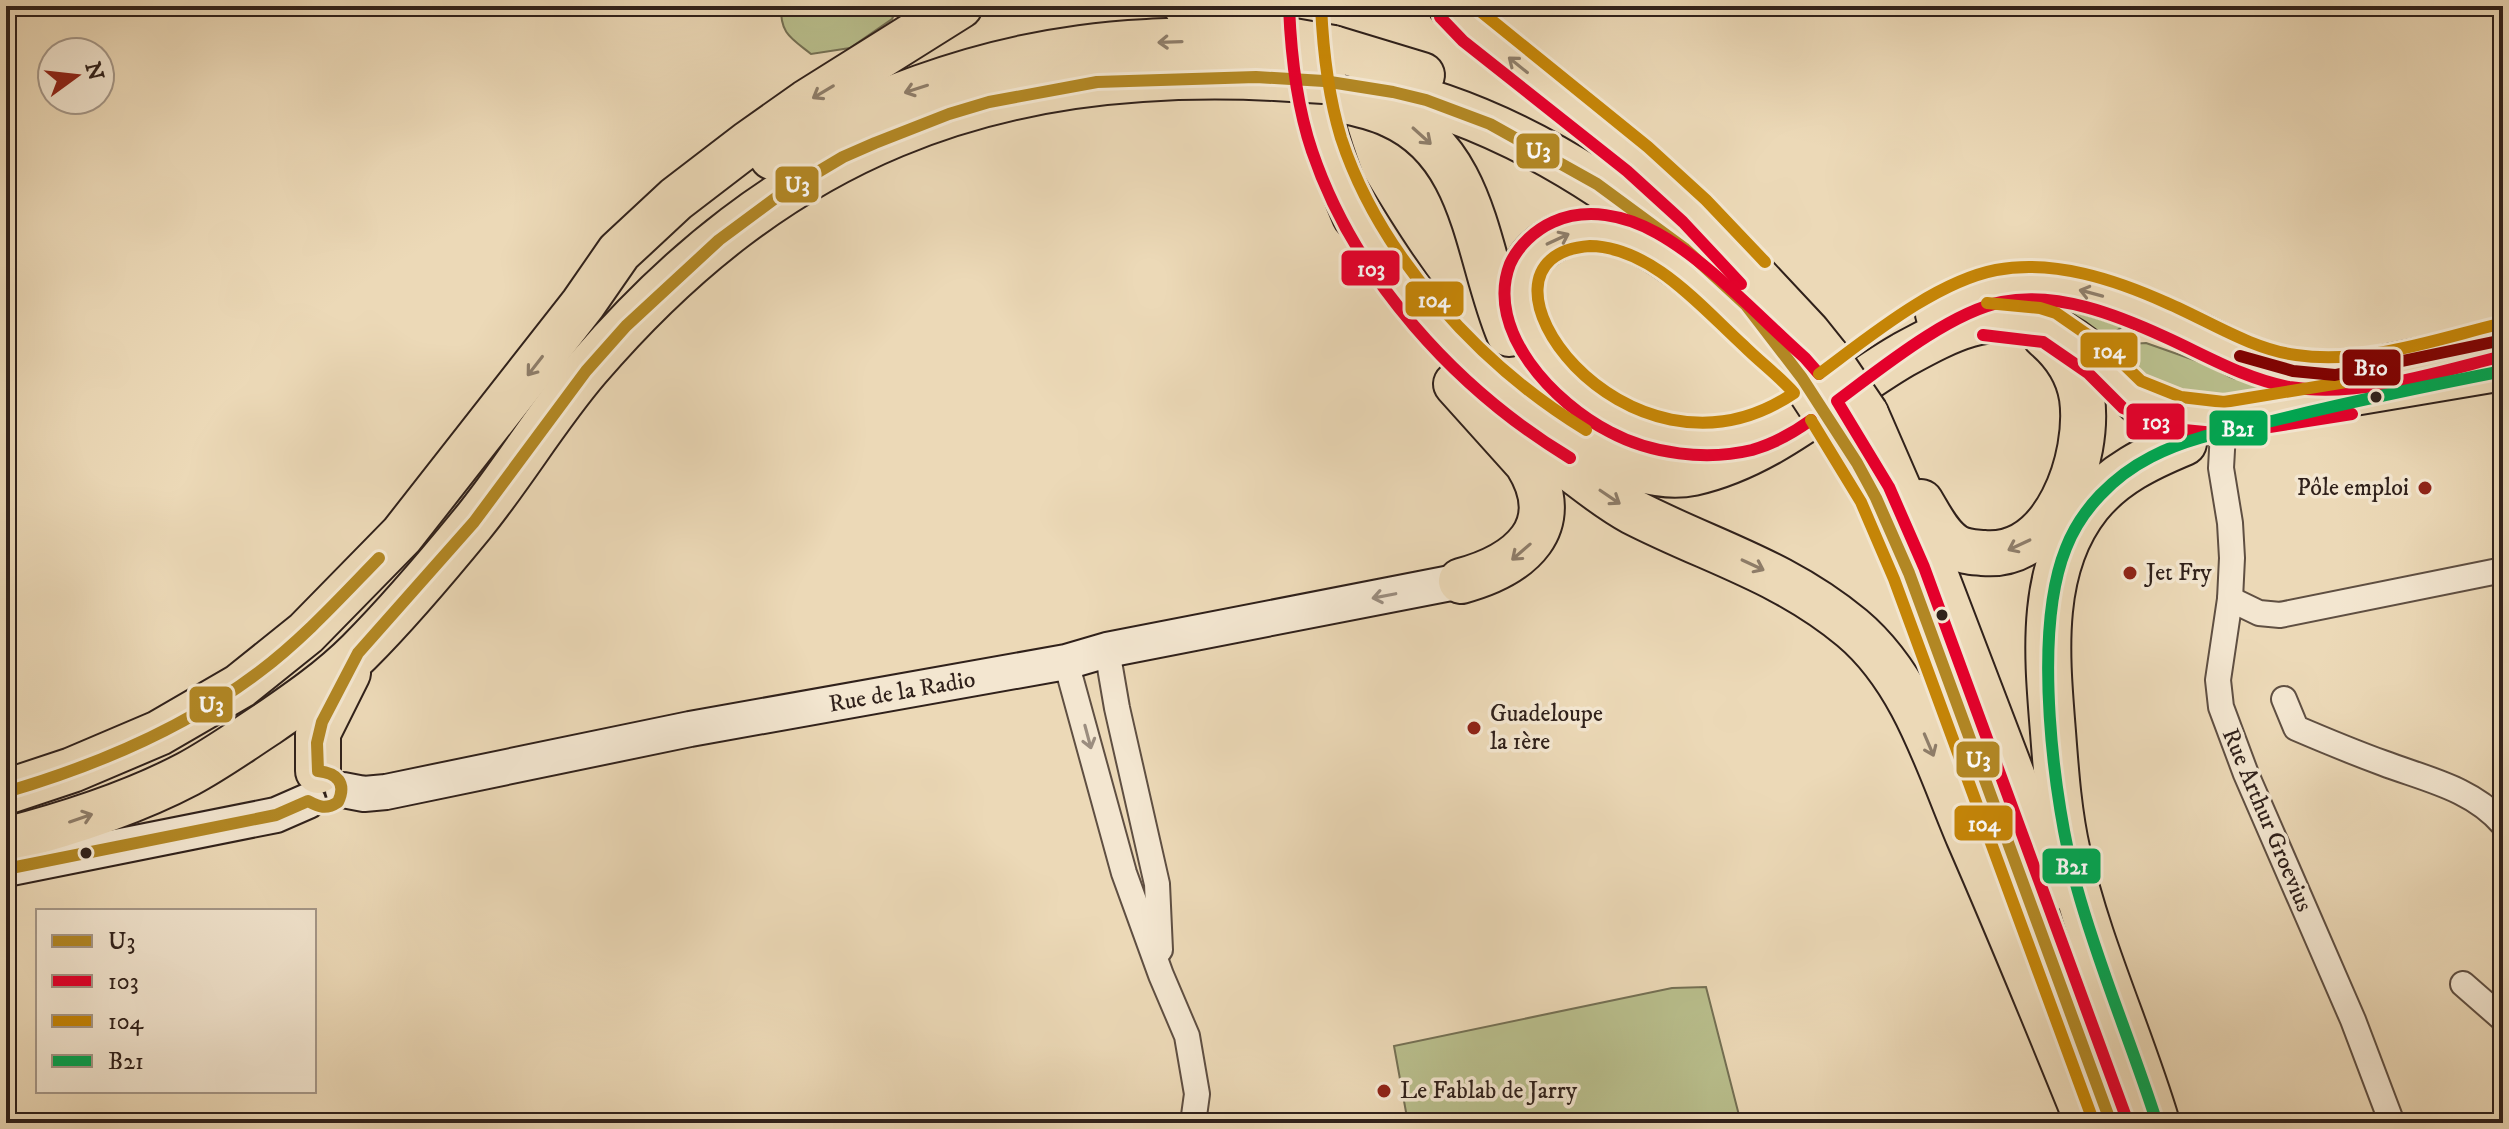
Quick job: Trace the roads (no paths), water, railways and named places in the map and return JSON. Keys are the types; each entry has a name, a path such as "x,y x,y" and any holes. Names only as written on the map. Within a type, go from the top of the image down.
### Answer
{"highway":[{"path":"6,792 72,770 159,733 240,686 306,633 402,535 583,304 619,252 676,199 807,102 960,6"},
{"path":"1186,6 1302,62 1422,134 1449,165 1470,207 1508,331 1523,363 1539,384 1590,421 1634,442 1669,452 1727,454 1769,443"},
{"path":"1305,6 1302,62 1322,129 1375,263 1407,318 1460,389 1527,463 1540,489 1542,515 1531,543 1508,563 1484,575 1461,581"},
{"path":"1451,6 1473,28 1637,159 1694,211 1737,257 1850,420 1933,568 2038,844 2151,1123"},
{"path":"583,304 667,231 751,169 834,122 899,95 962,74 1021,58 1120,43 1302,62 1472,91 1582,145 1653,190 1737,257"},
{"path":"6,840 115,806 187,774 305,698 358,653 474,522 586,371 626,326 719,240 781,194 843,157 949,114 989,102 1097,82 1194,77 1302,62 1454,110 1490,124 1597,184 1659,227 1815,368"},
{"path":"1344,188 1385,257 1423,311 1476,369 1507,397 1564,437 1628,467 1672,475 1690,474 1727,463 1769,443 1877,370 1944,334 1974,321 1988,319 2019,321 2050,328 2098,361 2132,395 2204,438"},
{"path":"1344,188 1386,270 1435,341 1465,376 1546,451 1635,512 1758,567 1804,593 1852,628 1883,658 1917,716 2088,1123"},
{"path":"1815,368 1660,253 1638,241 1594,230 1564,234 1533,255 1522,274 1520,296 1531,337 1563,377 1594,404 1617,418 1640,429 1679,438 1740,435 1787,417 1953,305 1993,287 2054,285 2097,294 2173,323 2240,356"},
{"path":"2019,321 2045,336 2069,361 2082,396 2082,442"},
{"path":"1850,420 1951,544 1969,552 1996,554 2025,544 2038,535 2066,496 2082,442 2098,361 2116,338 2131,331 2142,331 2240,356"},
{"path":"1850,420 1876,498 1909,573 2111,1123"},
{"path":"2157,1123 2141,1069 2079,896 2067,851 2055,757 2047,643 2056,572 2065,544 2089,505 2118,477 2142,461 2204,438"},
{"path":"323,788 317,743 322,722 358,653"}],"main road":[{"path":"2240,356 2293,371 2335,375 2503,340"},
{"path":"2204,438 2503,371"},
{"path":"2132,395 2177,413 2224,418 2418,388"}],"street":[{"name":"Rue Arthur Groevius","path":"2204,438 2215,477 2227,503"},
{"name":"Rue Arthur Groevius","path":"2204,438 2221,468 2231,539 2230,599 2218,680 2221,707 2246,774 2353,1020 2392,1123"},
{"path":"2230,599 2259,613 2280,615 2503,570"},
{"name":"Rue de la Radio","path":"6,869 276,815 323,788 364,794 386,792 690,729 1066,662 1107,650 1258,619 1461,581"},
{"path":"1107,650 1157,884 1161,975"},
{"path":"1066,662 1124,873 1187,1036 1197,1094 1193,1123"},
{"path":"2284,699 2296,728 2384,764 2442,783 2489,808 2503,824"},
{"path":"2463,984 2503,1019"}],"place":[{"name":"Pôle emploi","path":"2425,488"},
{"name":"Jet Fry","path":"2130,573"},
{"name":"Guadeloupe la 1ère","path":"1474,728"},
{"name":"Le Fablab de Jarry","path":"1384,1091"}]}
